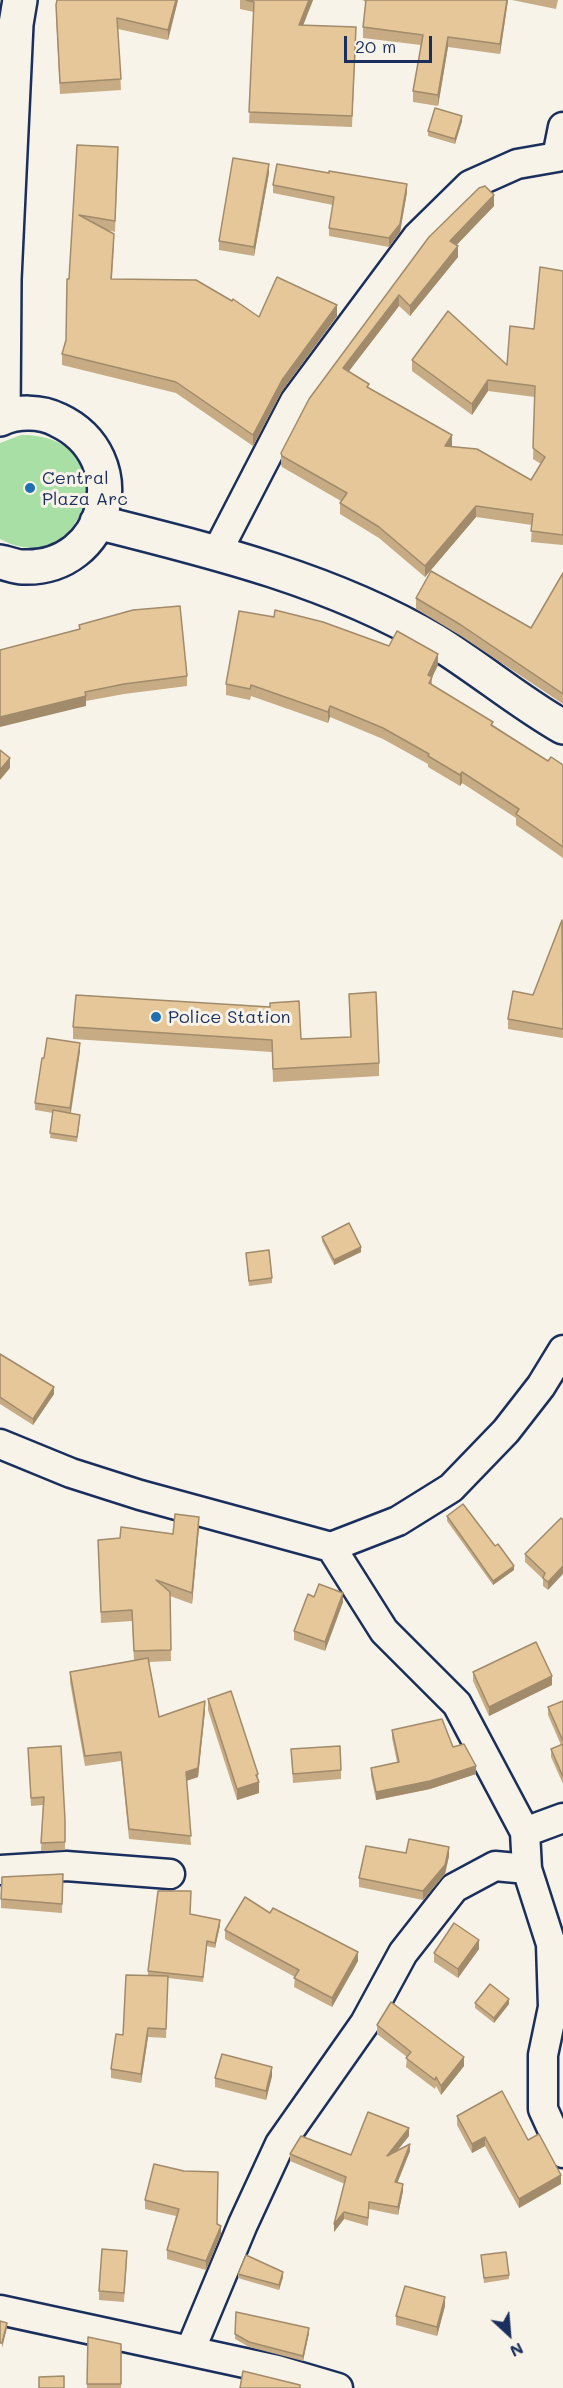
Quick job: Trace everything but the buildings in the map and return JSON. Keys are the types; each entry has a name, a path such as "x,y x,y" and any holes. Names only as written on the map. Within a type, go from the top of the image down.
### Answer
{"main road":[{"path":"0,562 21,567 48,565 72,554 91,535 103,511 106,487 101,464 90,443 73,426 51,416 27,413 2,418 2,279 16,24 20,0"},
{"path":"97,522 217,552 322,588 379,612 434,641 563,728"}],"street":[{"path":"217,552 295,401 417,237 470,184 517,164 560,158 563,127"},
{"path":"0,1444 71,1473 140,1495 331,1547 398,1521 451,1488 506,1431 541,1386 563,1350"},
{"path":"331,1547 384,1631 457,1704 525,1832 527,1869 551,1944 553,2007 543,2055 543,2109 563,2153"},
{"path":"525,1832 563,1818"},
{"path":"0,1870 66,1866 170,1874"},
{"path":"190,2351 243,2224 280,2144 364,2023 403,1953 454,1888 495,1866 527,1869"},
{"path":"0,2310 277,2370 338,2388"}],"green space":[{"path":"21,435 55,441 76,457 85,480 84,504 73,526 55,542 30,548 0,539 0,443"}],"place":[{"name":"Central Plaza Arc","path":"30,488"},
{"name":"Police Station","path":"156,1017"}]}
